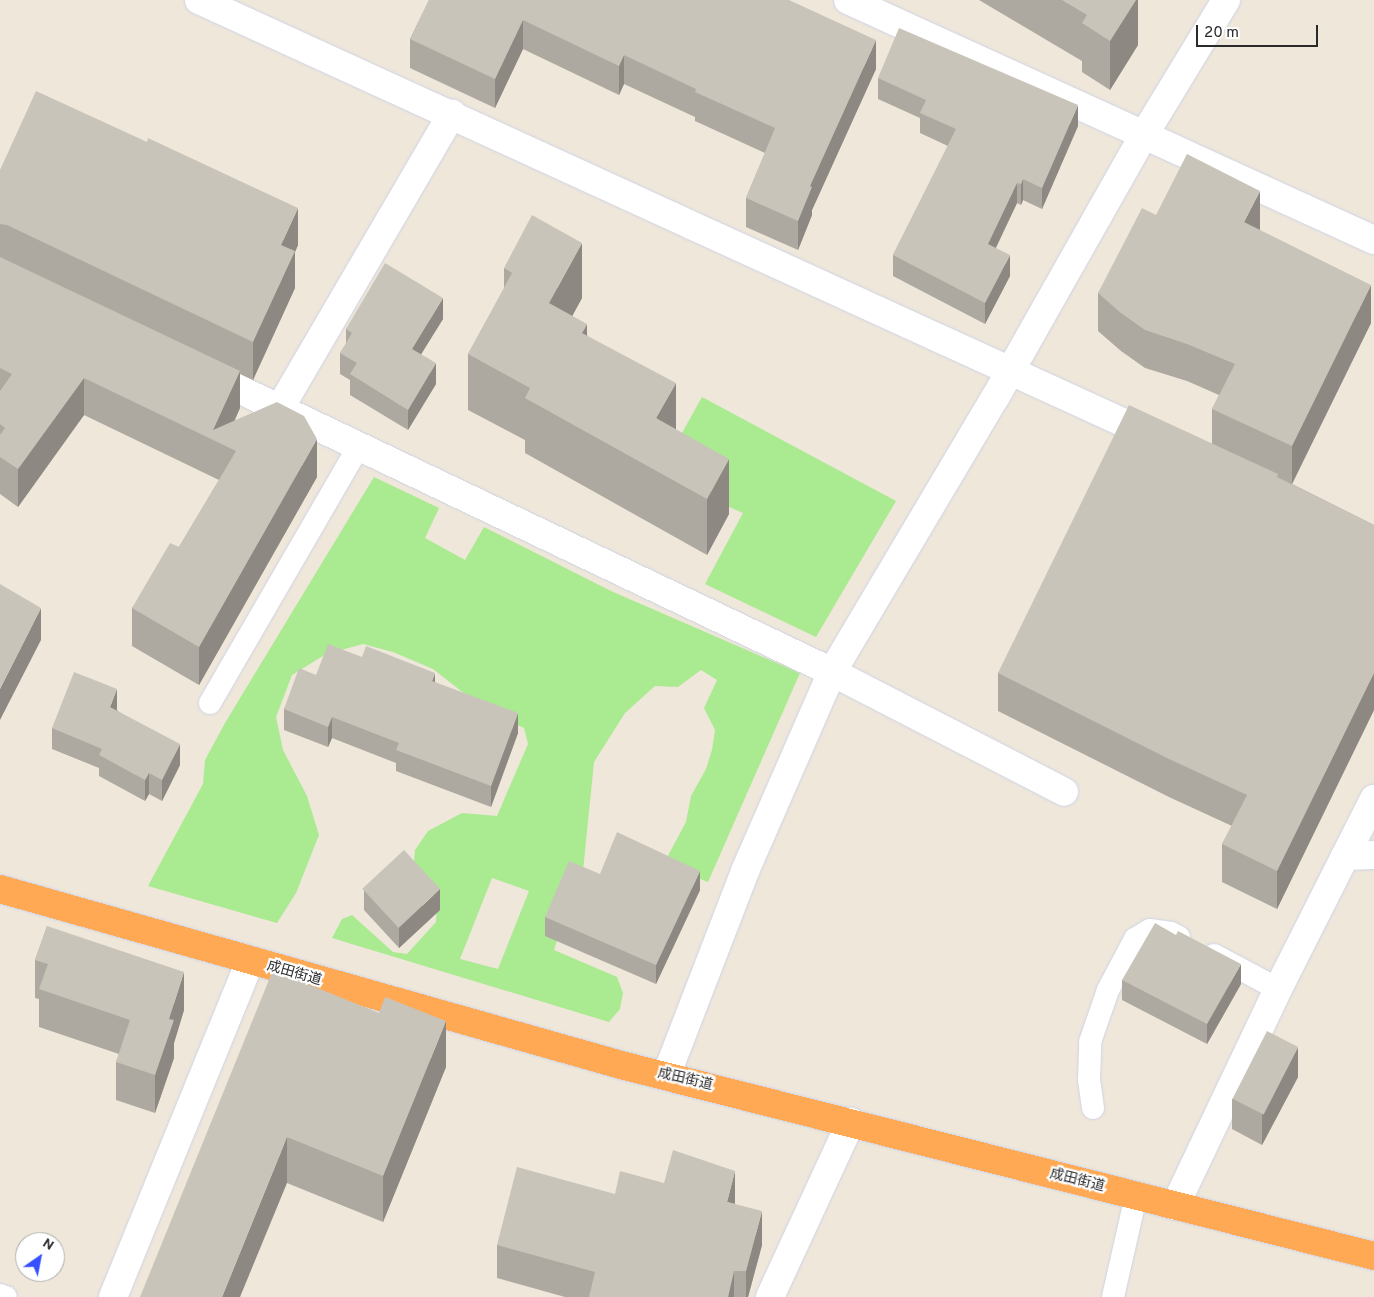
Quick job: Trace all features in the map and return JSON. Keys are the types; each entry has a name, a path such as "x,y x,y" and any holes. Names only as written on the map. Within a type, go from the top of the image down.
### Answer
{"highway":[{"name":"成田街道","path":"0,889 250,962 666,1076 1374,1256"}],"street":[{"path":"199,0 452,114 1179,448"},
{"path":"848,0 1374,240"},
{"path":"666,1076 745,871 832,672 1011,370 1144,135 1226,0"},
{"path":"280,408 452,114"},
{"path":"181,362 832,672 1064,792"},
{"path":"1175,1206 1278,989 1374,799"},
{"path":"1345,856 1374,855"},
{"path":"113,1297 250,962"},
{"path":"770,1297 850,1122"}],"lane":[{"path":"210,703 360,446"},
{"path":"1093,1108 1089,1080 1090,1042 1108,990 1135,939 1150,930 1171,933 1278,989"},
{"path":"1113,1297 1136,1196"},
{"path":"0,1295 6,1297"}],"green space":[{"path":"702,397 896,501 816,637 705,584 743,513 720,503 682,433"},
{"path":"374,477 439,508 425,538 465,560 484,527 611,591 800,673 708,882 663,865 686,822 691,796 706,769 712,750 715,730 704,708 717,680 701,670 678,687 655,686 625,713 594,762 582,881 564,918 554,950 617,977 623,993 620,1009 609,1022 332,938 342,919 352,915 393,952 407,954 436,922 437,903 414,861 415,850 428,831 462,813 497,816 528,744 524,728 488,712 433,669 393,652 363,644 326,654 292,675 276,717 283,750 307,796 319,835 296,893 277,923 148,886 203,784 205,760 225,723","holes":["492,878 529,891 498,969 460,959"]}],"building":[{"path":"429,0 789,0 876,40 810,186 812,187 798,221 746,198 775,128 695,92 696,89 624,55 619,66 523,20 495,79 410,39"},
{"path":"1062,0 1136,0 1110,41 1082,23 1087,15"},
{"path":"899,28 1078,105 1042,188 1023,179 1021,184 1017,183 988,244 1010,255 985,303 893,255 956,129 920,113 926,100 878,78"},
{"path":"36,91 147,142 148,138 298,208 281,245 295,251 253,342 7,225 0,224 0,170"},
{"path":"1187,154 1260,191 1244,222 1371,285 1292,446 1212,409 1235,364 1187,344 1145,330 1098,293 1142,208 1156,215"},
{"path":"532,215 582,243 549,303 587,324 582,333 676,383 656,418 729,459 707,499 525,398 530,388 468,354 512,273 504,268"},
{"path":"0,257 240,371 213,430 277,402 304,416 317,439 199,647 132,608 170,543 179,547 236,451 84,378 18,469 0,457 0,435 5,428 0,424 0,391 12,374 0,368"},
{"path":"385,263 443,298 412,349 436,363 408,410 350,374 357,363 340,353 352,333 346,329"},
{"path":"1129,405 1278,474 1277,477 1374,525 1374,673 1277,871 1222,844 1247,795 1169,759 998,673"},
{"path":"0,584 41,608 0,689"},
{"path":"328,644 362,657 366,646 435,673 432,681 518,713 491,786 396,750 399,743 332,717 328,727 284,709 299,668 316,675"},
{"path":"74,672 117,689 110,707 180,744 162,780 149,773 145,780 99,755 102,749 52,728"},
{"path":"617,832 700,871 656,965 545,917 569,861 600,874"},
{"path":"404,850 440,889 398,928 362,889"},
{"path":"1155,923 1176,935 1178,931 1241,964 1207,1024 1122,980"},
{"path":"47,926 184,972 169,1019 174,1020 155,1075 116,1062 130,1020 39,989 48,964 35,960"},
{"path":"273,970 379,1013 385,997 446,1021 383,1176 287,1137 222,1297 140,1297"},
{"path":"1267,1031 1298,1047 1264,1115 1232,1099"},
{"path":"673,1150 735,1171 727,1202 762,1211 746,1271 734,1271 728,1297 589,1297 595,1272 497,1245 517,1167 615,1194 620,1171 664,1183"}]}
